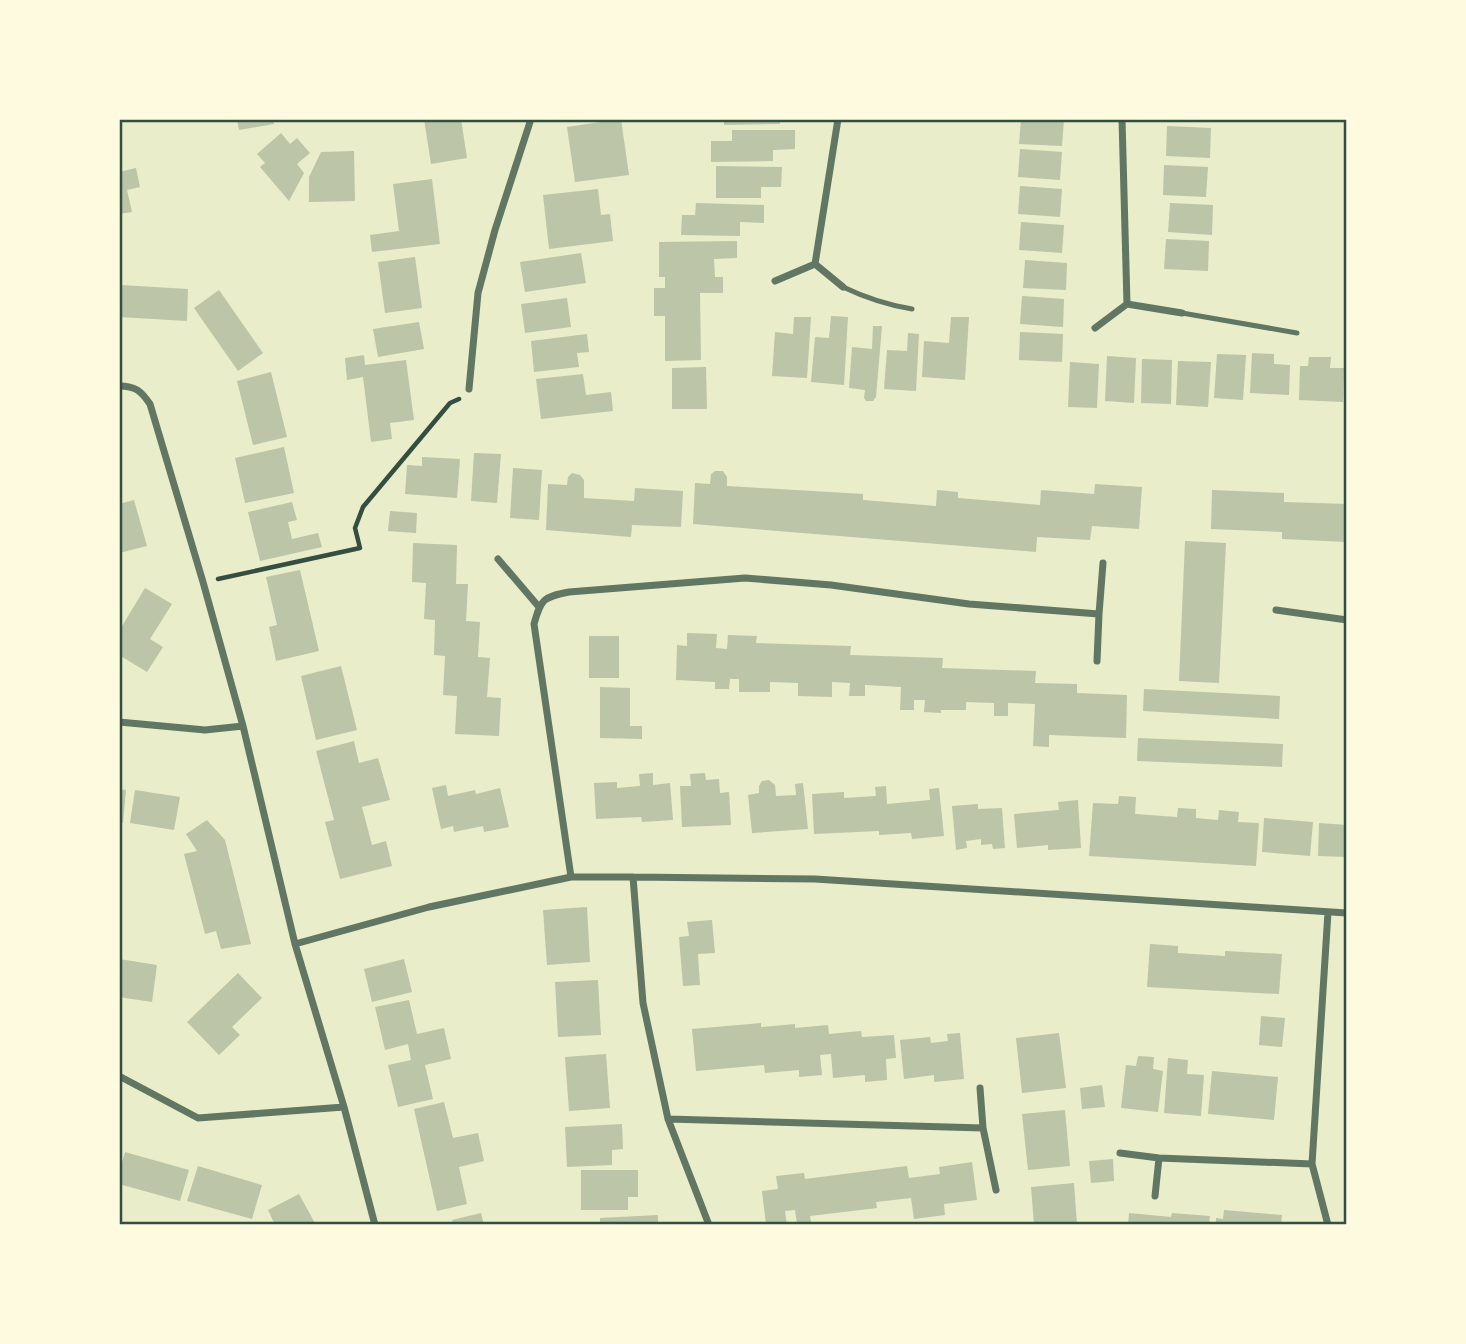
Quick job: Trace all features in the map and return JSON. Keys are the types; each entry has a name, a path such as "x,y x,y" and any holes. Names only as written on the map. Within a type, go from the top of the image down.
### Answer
{"street":[{"path":"469,389 478,293 531,119"},
{"path":"815,264 838,119"},
{"path":"1122,119 1126,304"},
{"path":"775,281 815,264"},
{"path":"815,264 843,287"},
{"path":"1095,328 1126,304 1182,313"},
{"path":"119,386 132,386 143,394 150,404 243,726 295,944 344,1107 375,1225"},
{"path":"498,559 539,607"},
{"path":"1097,661 1103,563"},
{"path":"571,877 534,624 539,607 549,596 569,592 745,578 831,585 969,604 1098,614"},
{"path":"1276,610 1347,620"},
{"path":"119,722 205,730 243,726"},
{"path":"295,944 429,907 571,877 816,879 1347,913"},
{"path":"633,877 643,1003 668,1119 709,1225"},
{"path":"1328,912 1312,1164 1328,1225"},
{"path":"119,1076 198,1118 344,1107"},
{"path":"980,1088 983,1128 996,1190"},
{"path":"668,1119 983,1128"},
{"path":"1120,1153 1159,1158 1312,1164"},
{"path":"1155,1196 1159,1158"}],"lane":[{"path":"843,287 890,306 912,309"},
{"path":"1182,313 1297,333"}],"path":[{"path":"203,582 360,548 355,528 363,507 450,403 462,398 469,389"}],"building":[{"path":"237,119 273,119 274,124 239,130"},
{"path":"424,119 461,119 467,158 431,164"},
{"path":"621,119 629,175 575,182 567,127"},
{"path":"724,119 780,119 780,124 724,125"},
{"path":"1021,119 1064,119 1062,146 1019,144"},
{"path":"1167,126 1211,128 1210,158 1166,156"},
{"path":"732,130 795,130 795,149 773,150 773,161 711,162 711,141 732,141"},
{"path":"281,133 290,144 297,138 310,153 297,164 304,173 289,201 260,167 265,163 257,154"},
{"path":"1020,149 1062,152 1060,180 1018,177"},
{"path":"354,151 355,201 309,202 309,177 321,152"},
{"path":"1164,165 1208,167 1206,197 1163,195"},
{"path":"716,166 782,167 781,187 761,187 761,198 716,198"},
{"path":"136,168 140,187 127,190 132,212 119,214 119,172"},
{"path":"432,179 440,244 372,252 370,235 399,231 393,184"},
{"path":"1020,186 1062,189 1060,217 1018,214"},
{"path":"598,189 601,215 610,214 613,241 549,249 543,195"},
{"path":"696,203 764,205 764,223 740,222 740,236 681,235 682,215 695,215"},
{"path":"1170,203 1213,205 1212,235 1168,232"},
{"path":"1021,222 1064,225 1062,253 1019,250"},
{"path":"1166,239 1209,241 1208,271 1164,269"},
{"path":"737,241 737,258 714,259 715,277 723,277 723,293 700,293 701,360 665,361 665,316 654,316 654,288 665,288 665,277 659,277 659,242"},
{"path":"581,253 586,283 525,292 520,262"},
{"path":"415,257 422,308 385,313 378,262"},
{"path":"1025,260 1067,263 1066,290 1023,288"},
{"path":"121,285 188,289 187,321 119,317"},
{"path":"219,290 263,353 238,371 194,308"},
{"path":"1022,296 1064,299 1063,327 1020,324"},
{"path":"567,298 571,327 525,333 521,304"},
{"path":"831,316 848,317 844,385 811,382 815,337 829,338"},
{"path":"794,317 811,317 807,378 772,376 775,332 793,334"},
{"path":"951,317 969,317 965,380 922,377 924,341 949,343"},
{"path":"419,322 424,349 378,357 373,329"},
{"path":"873,326 882,326 876,397 873,401 866,401 865,390 849,388 852,347 872,349"},
{"path":"1020,332 1063,334 1062,362 1019,360"},
{"path":"908,333 919,334 916,391 884,389 887,350 907,351"},
{"path":"587,334 589,352 577,353 579,367 534,372 531,341"},
{"path":"1252,353 1274,354 1274,364 1290,365 1289,395 1250,393"},
{"path":"1217,354 1246,355 1243,400 1214,398"},
{"path":"364,355 365,365 406,360 414,420 390,423 392,439 371,442 363,377 347,380 345,358"},
{"path":"1107,356 1136,358 1134,403 1105,401"},
{"path":"1309,357 1331,357 1330,368 1344,368 1343,402 1299,400 1300,366 1308,366"},
{"path":"1142,359 1172,360 1171,404 1141,403"},
{"path":"1178,361 1211,362 1208,407 1176,405"},
{"path":"1070,362 1099,364 1097,408 1068,407"},
{"path":"706,367 707,409 672,409 672,368"},
{"path":"271,372 287,437 253,445 237,381"},
{"path":"583,374 586,395 611,392 613,411 541,419 536,379"},
{"path":"284,447 294,493 245,503 235,458"},
{"path":"474,453 501,454 497,503 471,501"},
{"path":"422,457 460,459 457,498 405,494 407,465 422,466"},
{"path":"513,468 542,470 539,520 510,518"},
{"path":"723,471 727,477 727,486 863,494 863,500 936,506 937,490 958,492 958,498 1040,505 1041,490 1094,494 1095,484 1142,487 1139,529 1092,526 1090,540 1037,537 1036,552 693,524 695,483 710,484 711,474"},
{"path":"572,473 580,475 584,480 584,498 634,501 635,488 683,491 681,527 632,525 631,537 546,530 548,484 567,485 568,477"},
{"path":"1212,490 1284,493 1284,502 1347,504 1347,542 1282,539 1282,532 1211,529"},
{"path":"134,500 147,546 119,553 119,504"},
{"path":"292,502 297,520 288,522 292,539 318,533 322,547 260,561 248,512"},
{"path":"390,511 417,513 416,533 388,531"},
{"path":"1185,541 1226,543 1219,683 1179,681"},
{"path":"413,543 457,545 456,584 468,584 466,621 480,622 478,657 490,658 487,697 501,698 499,736 455,734 457,696 443,695 445,656 434,655 435,620 424,619 426,583 412,582"},
{"path":"300,570 319,651 276,661 269,627 277,625 266,577"},
{"path":"145,588 172,604 150,639 163,647 147,672 119,655 119,631"},
{"path":"687,633 717,634 716,648 727,649 728,635 757,636 756,643 851,646 850,655 943,658 942,668 1036,671 1035,683 1077,684 1077,693 1127,695 1126,738 1049,735 1049,747 1033,746 1035,704 1008,703 1008,716 994,716 994,703 966,702 966,710 924,712 925,700 914,700 914,710 900,710 901,687 865,685 865,696 849,696 850,683 832,682 832,697 798,696 798,683 770,682 770,692 739,692 739,679 730,679 729,689 715,689 715,682 676,680 677,645 687,646"},
{"path":"589,636 619,636 619,678 589,678"},
{"path":"341,666 357,730 316,740 301,676"},
{"path":"600,687 630,688 630,726 642,726 642,739 600,738"},
{"path":"1144,689 1280,696 1279,719 1143,711"},
{"path":"1138,738 1283,744 1282,767 1137,761"},
{"path":"354,741 359,763 378,758 390,800 362,807 372,845 386,841 392,866 340,879 325,822 334,820 316,751"},
{"path":"653,773 653,785 670,783 673,820 642,822 641,817 596,819 594,783 617,782 617,788 640,786 639,774"},
{"path":"705,773 706,780 719,779 720,793 729,792 731,825 682,827 680,786 691,786 690,774"},
{"path":"769,780 775,785 776,796 796,795 795,784 803,783 808,829 752,833 748,795 759,793 762,781"},
{"path":"446,785 448,796 475,790 476,794 500,788 509,827 484,832 483,826 454,832 453,826 441,829 432,788"},
{"path":"886,786 887,804 930,800 929,789 939,788 944,836 912,839 911,833 879,835 879,831 814,834 812,794 844,792 844,798 876,796 875,787"},
{"path":"119,789 126,790 123,823 119,823"},
{"path":"135,790 180,797 174,830 130,823"},
{"path":"1119,796 1136,797 1135,814 1177,817 1178,808 1196,809 1196,818 1218,820 1219,810 1239,812 1238,822 1259,823 1256,866 1089,856 1093,803 1118,804"},
{"path":"1078,800 1081,848 1048,850 1048,845 1017,848 1014,814 1059,810 1058,802"},
{"path":"978,804 978,809 1002,808 1005,848 993,849 992,844 981,845 981,839 966,841 967,848 956,850 952,806"},
{"path":"1264,818 1313,822 1310,856 1262,852"},
{"path":"207,820 225,840 251,944 221,949 216,931 205,934 184,854 197,851 186,834"},
{"path":"1319,823 1347,825 1347,857 1318,856"},
{"path":"587,907 590,962 547,965 543,910"},
{"path":"712,920 715,953 698,954 700,985 683,986 679,937 689,936 687,922"},
{"path":"1150,944 1178,946 1178,953 1225,956 1225,951 1282,954 1279,994 1147,987"},
{"path":"119,959 157,965 152,1002 119,997"},
{"path":"404,959 412,992 372,1002 364,969"},
{"path":"238,973 262,998 232,1027 240,1035 219,1055 187,1022"},
{"path":"598,980 601,1035 558,1037 555,982"},
{"path":"409,1000 417,1034 444,1028 451,1059 425,1065 433,1099 398,1107 388,1065 411,1060 408,1044 385,1050 375,1007"},
{"path":"1261,1016 1285,1018 1282,1047 1259,1045"},
{"path":"761,1023 761,1027 828,1025 829,1034 861,1031 862,1037 894,1035 896,1058 886,1059 887,1080 865,1082 865,1075 833,1078 831,1054 820,1055 822,1075 799,1077 799,1070 765,1073 764,1065 696,1071 692,1029"},
{"path":"960,1033 964,1079 934,1082 934,1075 904,1079 900,1040 930,1037 931,1043 948,1041 947,1034"},
{"path":"1059,1033 1066,1088 1022,1093 1016,1038"},
{"path":"606,1054 610,1108 569,1111 565,1057"},
{"path":"1138,1056 1154,1057 1153,1069 1163,1071 1158,1112 1121,1108 1126,1065 1136,1066"},
{"path":"1168,1058 1188,1060 1187,1074 1204,1075 1201,1116 1164,1113"},
{"path":"1212,1071 1278,1077 1274,1120 1208,1114"},
{"path":"1102,1085 1105,1107 1082,1109 1080,1088"},
{"path":"444,1102 453,1138 478,1133 484,1161 459,1167 467,1204 437,1211 414,1109"},
{"path":"1065,1110 1070,1166 1028,1170 1022,1114"},
{"path":"622,1124 623,1149 612,1150 612,1165 567,1167 565,1127"},
{"path":"125,1152 189,1170 180,1201 119,1184 119,1172"},
{"path":"1113,1159 1114,1181 1091,1183 1089,1161"},
{"path":"972,1162 977,1200 944,1204 945,1215 914,1219 911,1198 876,1202 877,1208 810,1216 811,1222 797,1224 795,1210 785,1211 787,1225 766,1225 762,1191 778,1189 776,1176 804,1173 805,1179 907,1166 909,1178 940,1174 939,1167"},
{"path":"198,1166 262,1185 252,1219 187,1201"},
{"path":"581,1170 638,1170 638,1197 628,1197 628,1210 581,1210"},
{"path":"1074,1183 1077,1225 1034,1225 1031,1187"},
{"path":"299,1194 316,1225 275,1225 268,1210"},
{"path":"1224,1210 1282,1215 1281,1225 1216,1225 1216,1218 1223,1219"},
{"path":"481,1213 484,1225 453,1225 452,1220"},
{"path":"1129,1213 1171,1217 1172,1213 1210,1216 1209,1225 1128,1225"},
{"path":"658,1215 658,1225 600,1225 600,1218"}]}
